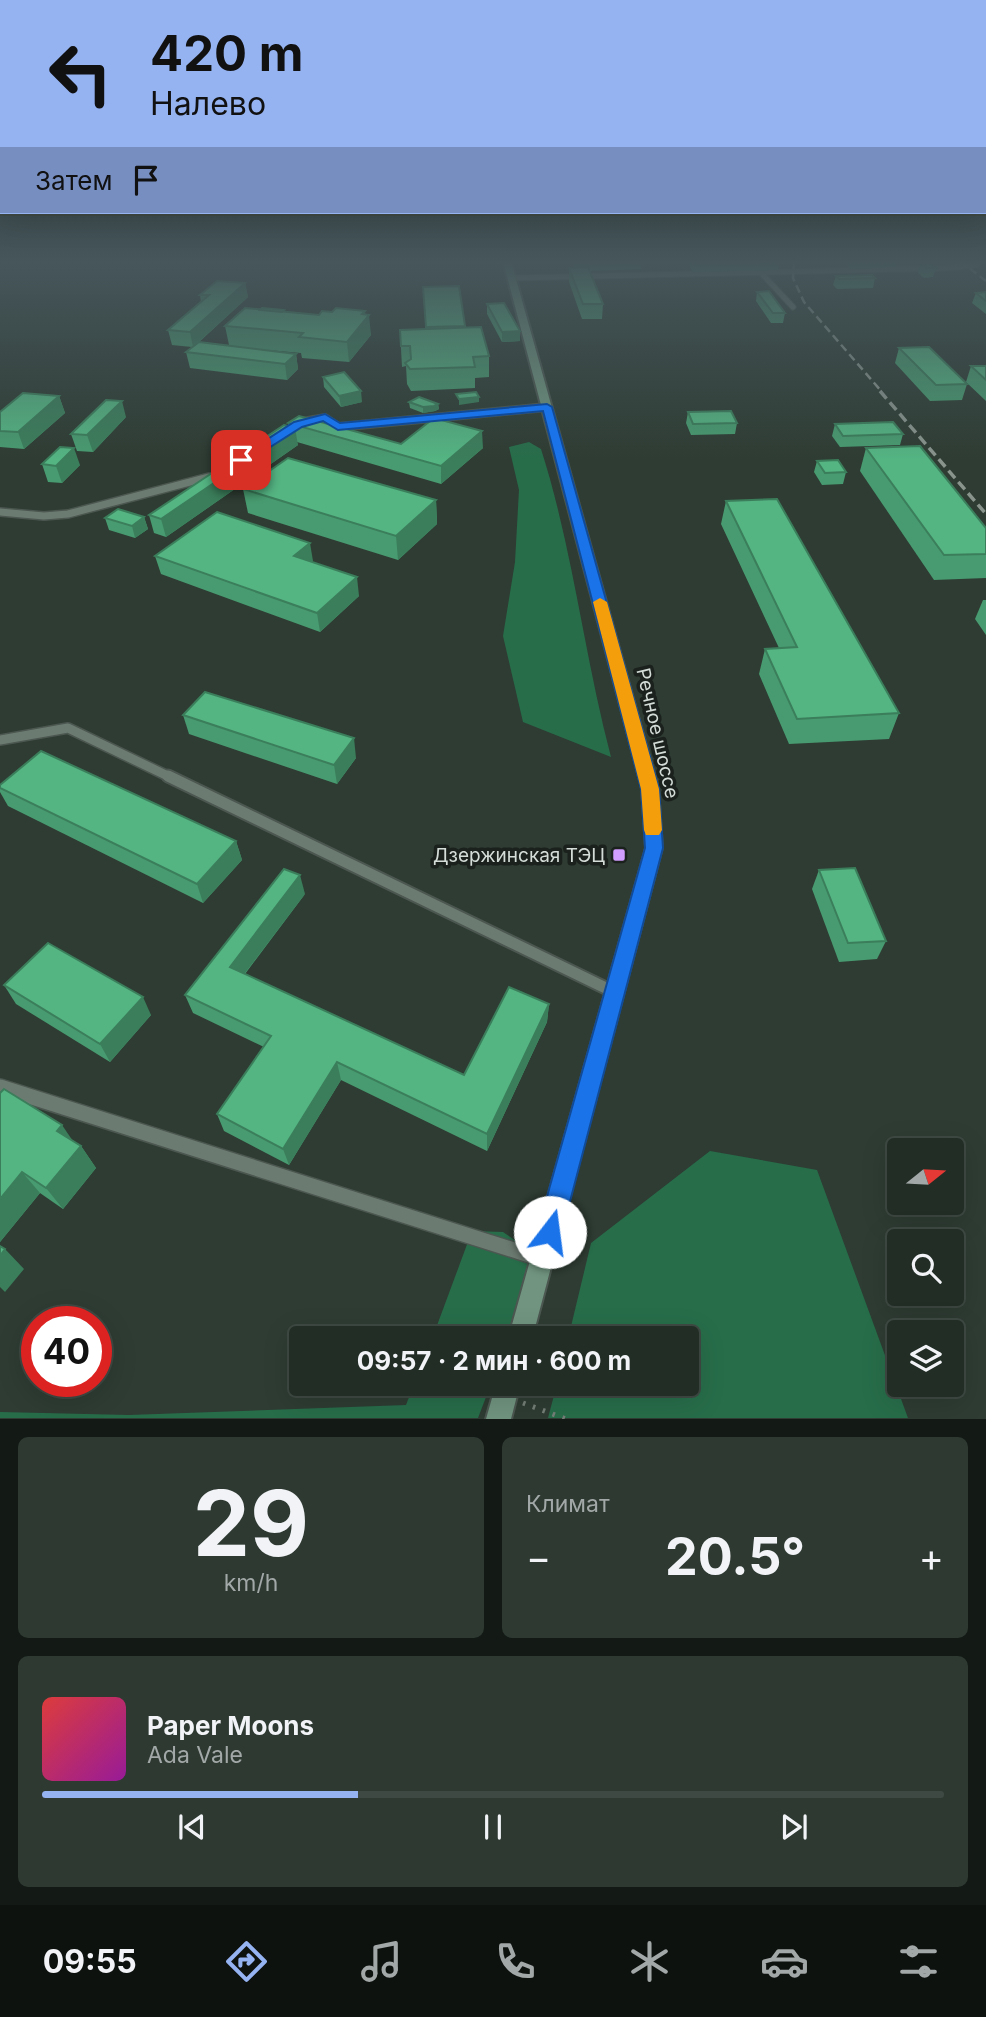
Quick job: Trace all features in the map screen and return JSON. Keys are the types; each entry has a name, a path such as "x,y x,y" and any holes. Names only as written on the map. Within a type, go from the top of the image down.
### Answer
{"street":[{"name":"Речное шоссе","path":"524,1326 654,848 650,789 525,327"}],"lane":[{"path":"298,424 325,418 338,426 547,407"},
{"path":"0,512 44,516 68,514 197,482 222,472"},
{"path":"0,740 68,729 616,993"},
{"path":"0,1087 542,1259"}],"path":[{"path":"504,1400 566,1419"}],"green space":[{"path":"529,442 541,449 562,525 611,757 523,722 503,636 515,562 519,490 509,447"},
{"path":"710,1151 817,1170 887,1361 887,1397 900,1397 908,1418 548,1418 554,1396 699,1396 699,1326 571,1326 591,1243"},
{"path":"472,1231 503,1232 542,1259 515,1326 437,1326"},
{"path":"409,1396 486,1396 478,1418 0,1418 0,1412 129,1415 406,1405"}],"building":[{"path":"171,327 195,327 190,332 168,330"},
{"path":"239,327 359,327 347,342 299,337 303,333"},
{"path":"481,327 489,356 473,357 475,367 410,369 405,363 411,359 410,346 401,346 400,330"},
{"path":"499,327 518,327 520,331 502,332"},
{"path":"199,342 296,354 285,364 186,352"},
{"path":"929,347 967,384 936,385 899,348"},
{"path":"971,366 986,366 986,380"},
{"path":"344,372 361,391 339,396 323,377"},
{"path":"476,392 479,397 459,399 456,394"},
{"path":"23,393 59,396 18,432 0,431 0,412"},
{"path":"419,397 438,404 423,407 409,402"},
{"path":"106,400 122,401 87,435 71,434"},
{"path":"731,411 737,423 693,424 688,412"},
{"path":"299,416 401,444 434,418 482,431 441,466 288,423"},
{"path":"893,422 903,434 843,436 835,424"},
{"path":"284,425 295,428 161,519 149,515"},
{"path":"920,446 986,528 986,554 944,555 866,448"},
{"path":"60,447 74,448 56,466 42,464"},
{"path":"288,458 436,500 396,536 243,489"},
{"path":"838,460 846,472 825,473 817,461"},
{"path":"777,499 899,713 797,719 765,649 797,647 726,501"},
{"path":"118,509 144,517 132,526 105,518"},
{"path":"217,512 310,543 294,556 357,577 317,613 155,556"},
{"path":"205,692 354,738 334,765 183,715"},
{"path":"41,751 236,841 197,884 0,788 0,785"},
{"path":"855,868 886,941 848,943 819,870"},
{"path":"284,869 300,875 230,967 464,1075 509,987 549,1004 487,1134 337,1062 283,1149 217,1114 271,1036 185,995"},
{"path":"48,943 143,997 100,1044 4,985"},
{"path":"4,1089 62,1125 57,1131 81,1146 46,1188 22,1172 0,1199 0,1093"}],"railway":[{"path":"826,327 882,392"},
{"path":"880,391 986,514"}],"slow traffic":[{"path":"600,602 650,789 653,830"}],"place":[{"name":"Дзержинская ТЭЦ","path":"619,855"}],"route":[{"path":"241,460 307,421 325,418 338,426 547,407 650,789 654,848 638,916 550,1232"}]}
